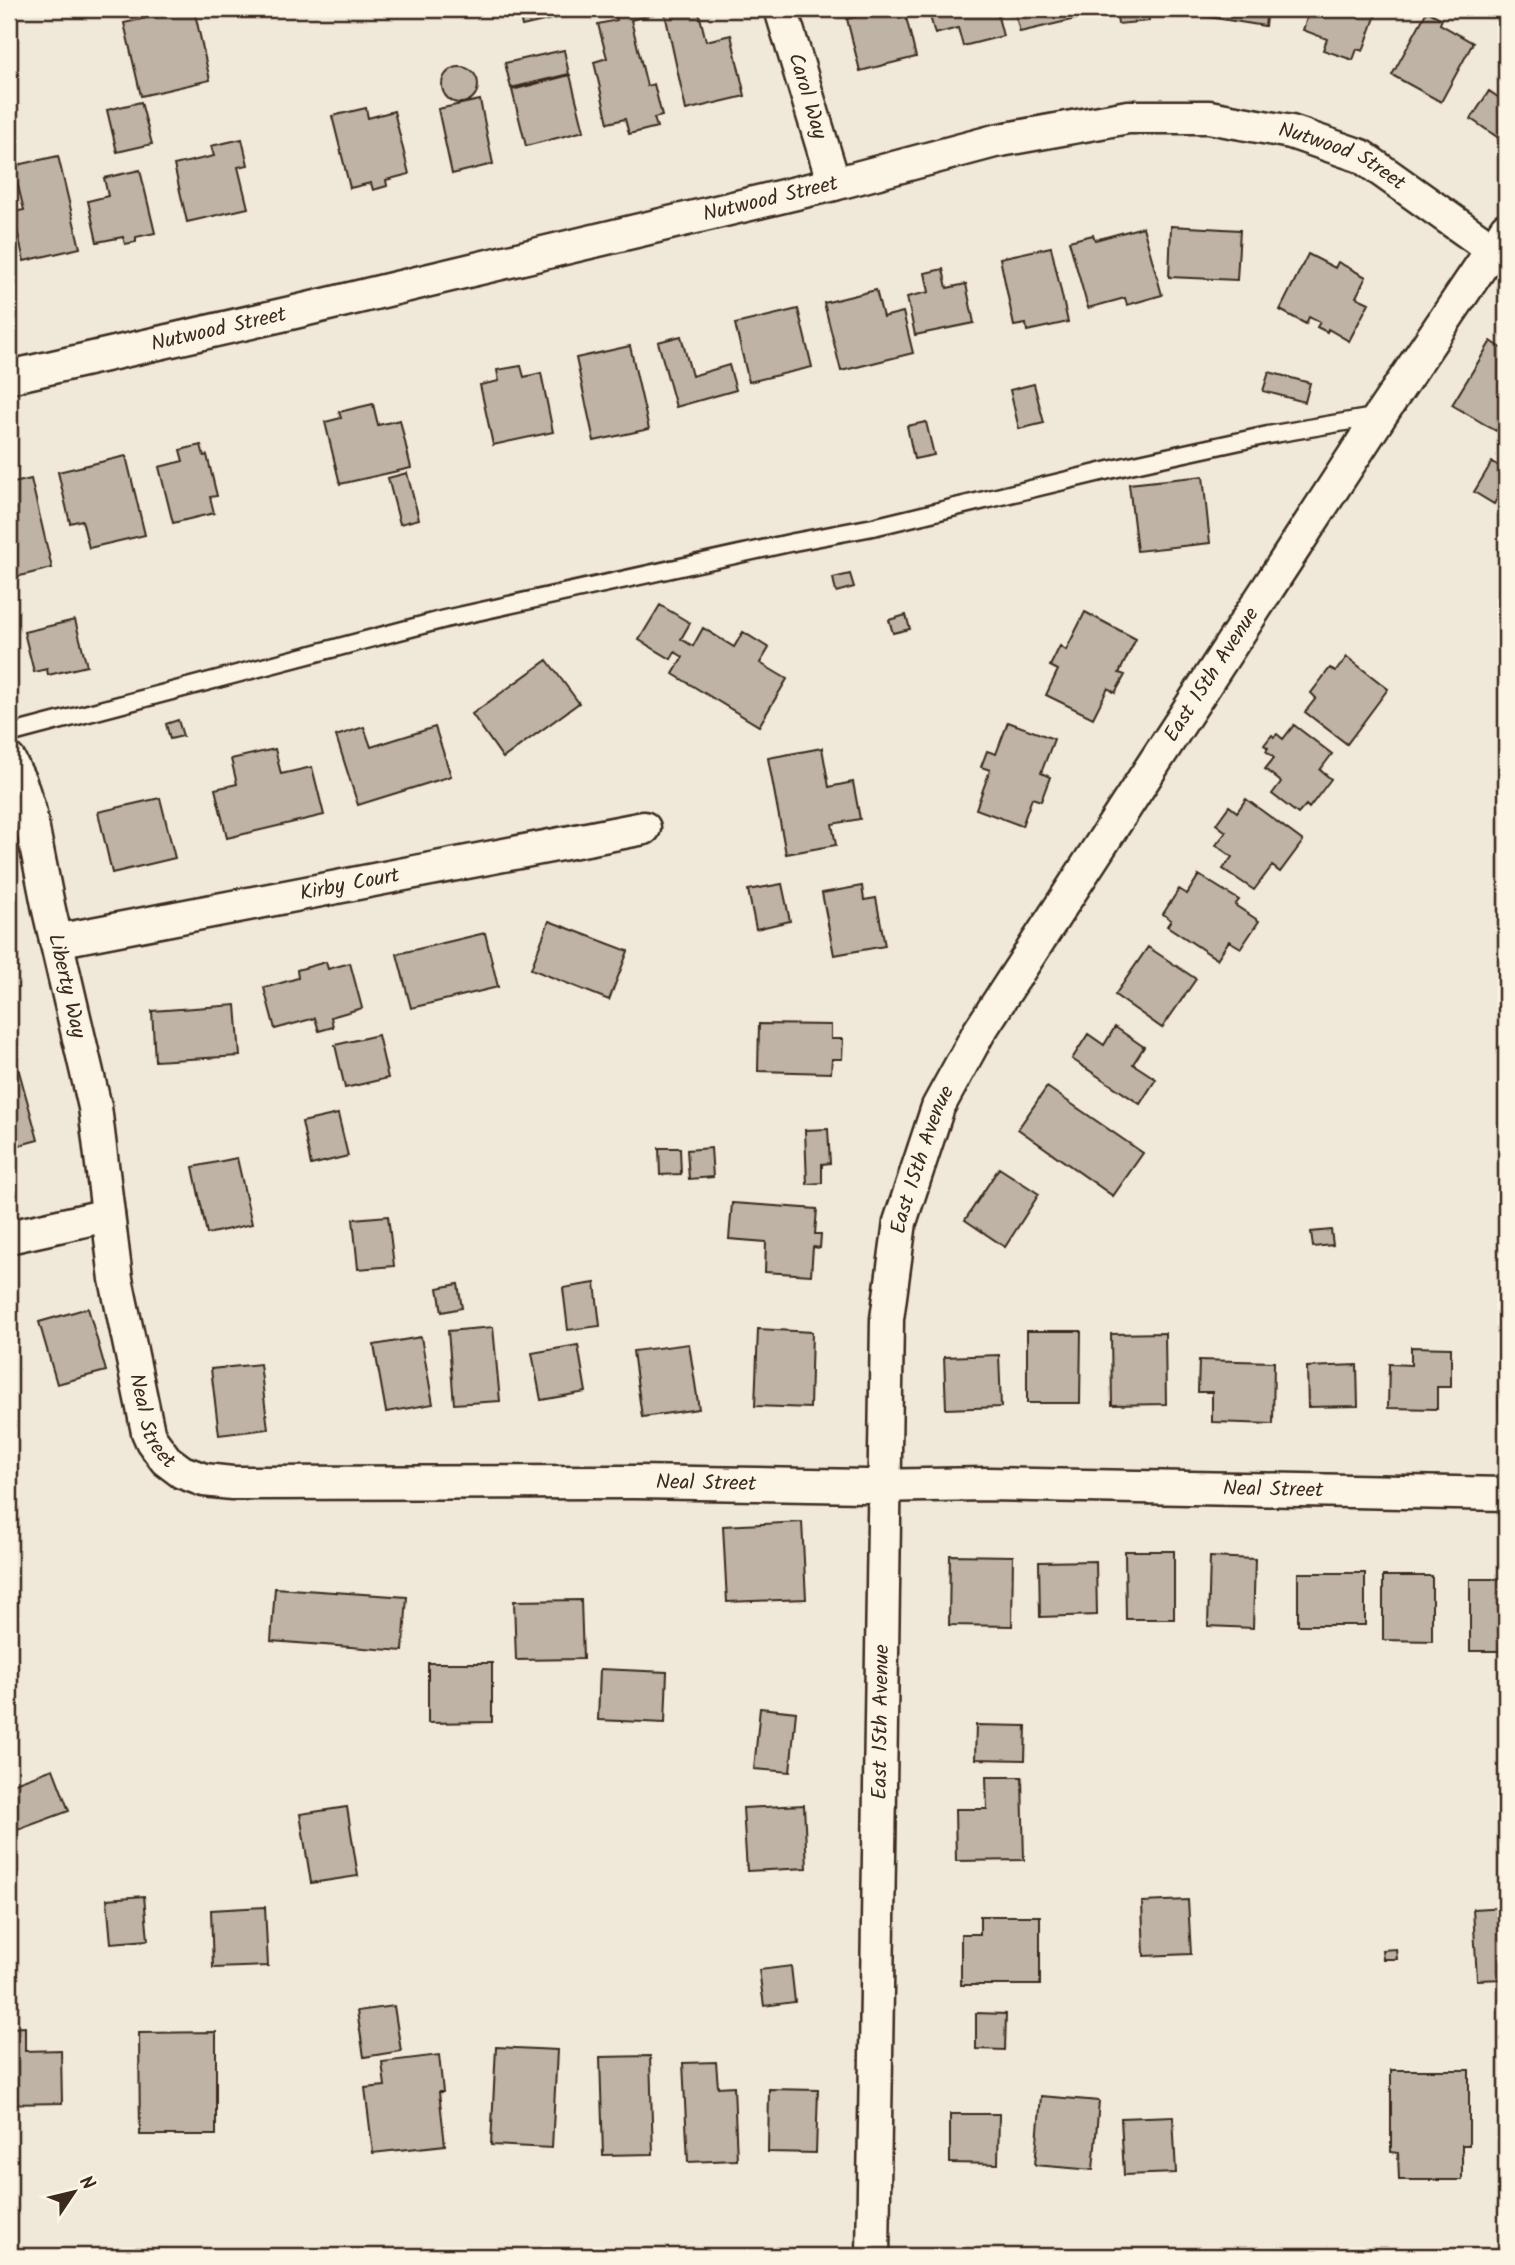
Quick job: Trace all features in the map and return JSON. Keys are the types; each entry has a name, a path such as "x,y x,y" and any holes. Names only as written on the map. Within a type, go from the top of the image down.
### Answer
{"street":[{"name":"Carol Way","path":"781,9 834,184"},
{"name":"Nutwood Street","path":"9,377 834,184 995,141 1128,117 1209,117 1291,132 1361,156 1502,246"},
{"name":"East 15th Avenue","path":"873,2256 887,1320 900,1222 938,1107 979,1032 1380,416 1502,246"},
{"name":"Liberty Way","path":"9,760 29,810 95,1107 108,1215"},
{"name":"Kirby Court","path":"56,941 644,828"},
{"name":"Neal Street","path":"108,1215 116,1279 148,1432 166,1460 194,1476 232,1483 988,1484 1506,1494"},
{"path":"9,1237 108,1215"}],"lane":[{"path":"9,734 445,619 873,527 1268,435 1380,416"}],"building":[{"path":"194,9 210,80 141,96 124,23"},
{"path":"518,9 563,9 565,16 522,26"},
{"path":"614,9 651,9 653,14 631,20 647,86 654,84 662,116 654,118 657,127 629,134 625,119 608,123 594,62 607,58 598,24 617,20"},
{"path":"664,9 698,9 706,41 731,35 745,96 686,110"},
{"path":"885,9 904,9 916,57 860,71 847,19"},
{"path":"928,9 996,9 1003,36 963,46 958,28 935,34"},
{"path":"1014,9 1078,9 1080,18 1020,32"},
{"path":"1116,9 1174,11 1148,14 1149,21 1118,24"},
{"path":"1197,9 1267,9 1265,26 1196,15"},
{"path":"1310,9 1378,9 1363,51 1357,49 1353,60 1323,50 1327,39 1303,30"},
{"path":"1427,11 1442,19 1440,24 1473,43 1441,102 1392,75"},
{"path":"564,50 569,74 511,88 505,63"},
{"path":"460,67 472,73 478,85 472,97 460,103 448,97 442,85 448,73"},
{"path":"570,75 584,131 526,146 512,90"},
{"path":"1506,85 1506,143 1471,119 1489,91 1498,97"},
{"path":"480,100 493,164 452,174 438,109"},
{"path":"141,102 152,144 117,152 107,110"},
{"path":"366,108 368,118 394,111 409,174 386,180 387,186 373,190 371,183 350,188 332,116"},
{"path":"9,120 16,153 9,155"},
{"path":"242,139 248,165 238,167 248,208 187,222 174,165 214,156 211,146"},
{"path":"58,156 80,248 24,261 13,212 24,210 13,166"},
{"path":"140,170 155,233 136,237 136,242 125,244 123,237 97,242 88,201 108,196 104,178"},
{"path":"1171,226 1240,230 1237,280 1169,277"},
{"path":"1143,227 1162,295 1127,305 1125,298 1088,308 1069,241 1093,235 1095,240"},
{"path":"1051,247 1068,322 1027,331 1026,324 1014,326 1000,258"},
{"path":"1308,254 1335,268 1338,262 1366,277 1356,297 1369,303 1349,341 1328,329 1327,332 1317,327 1320,322 1309,317 1306,324 1280,310"},
{"path":"943,269 947,288 966,284 974,323 915,335 907,297 929,292 925,273"},
{"path":"876,290 883,317 903,312 913,353 841,371 824,303"},
{"path":"798,309 812,367 749,382 735,324"},
{"path":"681,336 692,376 729,365 736,390 676,407 658,342"},
{"path":"1491,341 1506,351 1506,415 1496,431 1452,405"},
{"path":"630,346 649,429 594,441 576,358"},
{"path":"521,366 524,377 541,373 553,432 493,445 480,385 499,381 497,370"},
{"path":"1269,372 1310,383 1305,402 1263,391"},
{"path":"1034,384 1044,423 1019,429 1010,390"},
{"path":"373,404 378,425 400,420 411,468 340,484 325,422 341,418 339,412"},
{"path":"926,422 934,455 914,459 907,426"},
{"path":"201,445 204,456 207,455 217,496 210,497 214,513 173,523 159,467 183,461 180,450"},
{"path":"126,456 145,535 89,548 82,520 70,523 58,472"},
{"path":"1492,462 1506,470 1506,482 1494,504 1474,492"},
{"path":"407,473 419,519 400,524 388,478"},
{"path":"1203,476 1210,543 1137,551 1129,484"},
{"path":"31,479 52,568 12,578 9,566 9,484"},
{"path":"850,574 854,587 836,592 833,578"},
{"path":"660,605 690,623 681,639 693,646 703,628 734,647 743,632 769,648 760,663 787,679 759,726 673,674 683,657 675,652 671,659 639,640"},
{"path":"1085,612 1136,639 1119,673 1125,675 1115,693 1108,688 1093,718 1046,695 1058,670 1050,666 1060,646 1066,650"},
{"path":"906,615 910,629 893,633 889,620"},
{"path":"75,620 87,666 48,675 47,669 34,672 24,632"},
{"path":"1347,657 1388,689 1347,744 1305,712 1316,698 1311,693 1330,668 1336,671"},
{"path":"547,660 579,703 503,758 472,714"},
{"path":"178,720 183,736 170,739 166,724"},
{"path":"1008,722 1054,739 1041,773 1050,777 1041,801 1032,798 1022,826 976,809 990,770 981,767 987,751 996,754"},
{"path":"1294,725 1332,754 1320,770 1331,779 1309,808 1306,805 1298,814 1272,794 1281,782 1265,769 1274,758 1264,745 1272,735 1274,737 1277,734 1283,739"},
{"path":"364,727 371,747 435,727 451,776 358,805 336,736"},
{"path":"822,748 829,787 853,782 860,819 832,824 836,845 786,854 768,758"},
{"path":"275,749 281,774 312,767 324,815 227,838 215,789 237,784 231,759"},
{"path":"160,798 175,858 112,873 98,812"},
{"path":"1246,799 1303,841 1280,872 1272,866 1254,890 1223,869 1232,857 1216,845 1226,832 1216,824 1229,806 1237,812"},
{"path":"1199,875 1239,900 1235,905 1259,921 1241,948 1229,941 1217,959 1167,926 1171,920 1163,914 1179,889 1187,894"},
{"path":"782,884 790,921 756,929 748,890"},
{"path":"862,886 864,900 876,898 885,946 834,955 822,893"},
{"path":"549,921 628,951 609,1000 531,969"},
{"path":"485,933 498,987 411,1008 397,954"},
{"path":"1148,947 1196,979 1162,1028 1115,995"},
{"path":"326,962 328,969 350,963 362,1008 331,1017 333,1027 319,1031 315,1018 275,1029 264,988 298,978 297,970"},
{"path":"236,1005 240,1056 155,1061 152,1011"},
{"path":"759,1024 831,1025 831,1039 843,1039 842,1059 832,1059 831,1073 758,1071"},
{"path":"1115,1027 1144,1047 1133,1064 1156,1079 1140,1104 1072,1059 1088,1034 1104,1045"},
{"path":"378,1035 388,1078 345,1088 335,1045"},
{"path":"17,1064 38,1140 9,1148 9,1066"},
{"path":"1047,1087 1143,1153 1113,1196 1018,1129"},
{"path":"338,1114 348,1156 311,1165 302,1122"},
{"path":"828,1129 830,1163 822,1164 822,1183 807,1184 805,1130"},
{"path":"659,1148 680,1148 681,1174 660,1175"},
{"path":"711,1148 713,1177 689,1179 687,1150"},
{"path":"237,1158 252,1224 207,1234 193,1167"},
{"path":"999,1168 1039,1194 1005,1247 965,1220"},
{"path":"732,1203 817,1209 815,1234 821,1234 820,1248 813,1247 811,1275 765,1272 766,1242 729,1239"},
{"path":"388,1216 394,1266 358,1269 353,1219"},
{"path":"1331,1230 1333,1245 1313,1247 1311,1232"},
{"path":"595,1283 600,1326 568,1330 563,1288"},
{"path":"458,1284 462,1308 442,1312 438,1288"},
{"path":"88,1308 106,1371 57,1384 39,1322"},
{"path":"493,1327 500,1401 454,1404 448,1331"},
{"path":"758,1329 812,1332 810,1408 755,1406"},
{"path":"1027,1331 1081,1331 1080,1403 1027,1403"},
{"path":"1165,1333 1166,1404 1112,1405 1111,1334"},
{"path":"421,1337 433,1404 386,1412 374,1345"},
{"path":"689,1344 699,1409 642,1417 633,1351"},
{"path":"578,1345 586,1392 541,1400 532,1353"},
{"path":"1411,1347 1451,1348 1451,1387 1437,1387 1437,1409 1388,1408 1389,1364 1411,1365"},
{"path":"999,1355 1001,1407 946,1409 944,1357"},
{"path":"1199,1360 1274,1362 1273,1424 1212,1422 1212,1392 1198,1392"},
{"path":"1499,1363 1506,1363 1506,1410 1499,1410"},
{"path":"260,1364 268,1429 219,1435 211,1369"},
{"path":"1357,1365 1358,1406 1308,1407 1307,1367"},
{"path":"802,1522 806,1599 727,1602 723,1526"},
{"path":"1125,1551 1174,1551 1174,1619 1126,1619"},
{"path":"950,1555 1013,1556 1012,1626 949,1625"},
{"path":"1210,1557 1255,1559 1253,1628 1208,1626"},
{"path":"1096,1561 1097,1615 1040,1617 1039,1562"},
{"path":"1298,1573 1365,1573 1365,1625 1298,1625"},
{"path":"1383,1576 1432,1576 1432,1641 1383,1640"},
{"path":"1470,1579 1506,1579 1506,1651 1470,1651"},
{"path":"275,1588 407,1597 403,1651 271,1641"},
{"path":"581,1600 583,1659 516,1660 514,1601"},
{"path":"428,1663 492,1663 492,1722 428,1723"},
{"path":"600,1669 667,1672 665,1723 598,1720"},
{"path":"760,1708 796,1712 790,1772 754,1769"},
{"path":"976,1725 1026,1726 1025,1760 975,1759"},
{"path":"53,1769 69,1811 9,1833 9,1785"},
{"path":"986,1777 1022,1777 1024,1860 956,1861 955,1809 987,1809"},
{"path":"804,1805 807,1868 747,1871 743,1808"},
{"path":"347,1807 358,1876 311,1883 300,1814"},
{"path":"144,1896 148,1940 111,1943 107,1899"},
{"path":"1188,1900 1191,1954 1144,1956 1142,1902"},
{"path":"265,1907 268,1966 213,1968 211,1910"},
{"path":"1506,1907 1506,1979 1477,1980 1473,1909"},
{"path":"980,1916 1040,1916 1040,1985 961,1985 961,1934 980,1934"},
{"path":"1396,1949 1397,1959 1383,1959 1382,1950"},
{"path":"791,1966 795,2002 764,2006 759,1970"},
{"path":"394,2006 401,2051 364,2057 357,2011"},
{"path":"976,2013 1006,2014 1005,2050 976,2049"},
{"path":"25,2027 25,2051 61,2050 62,2103 9,2104 9,2028"},
{"path":"216,2032 216,2135 140,2135 139,2033"},
{"path":"496,2047 557,2050 552,2148 491,2145"},
{"path":"439,2055 443,2092 439,2092 445,2145 373,2153 365,2088 385,2086 382,2062"},
{"path":"650,2056 653,2154 603,2155 600,2057"},
{"path":"716,2062 718,2087 734,2086 737,2160 688,2162 683,2063"},
{"path":"1391,2070 1469,2070 1469,2145 1462,2145 1462,2180 1399,2180 1398,2153 1391,2152"},
{"path":"769,2089 818,2090 816,2153 768,2152"},
{"path":"1041,2096 1099,2101 1093,2170 1035,2165"},
{"path":"950,2114 999,2114 998,2164 950,2163"},
{"path":"1173,2116 1176,2173 1124,2175 1121,2118"}]}
